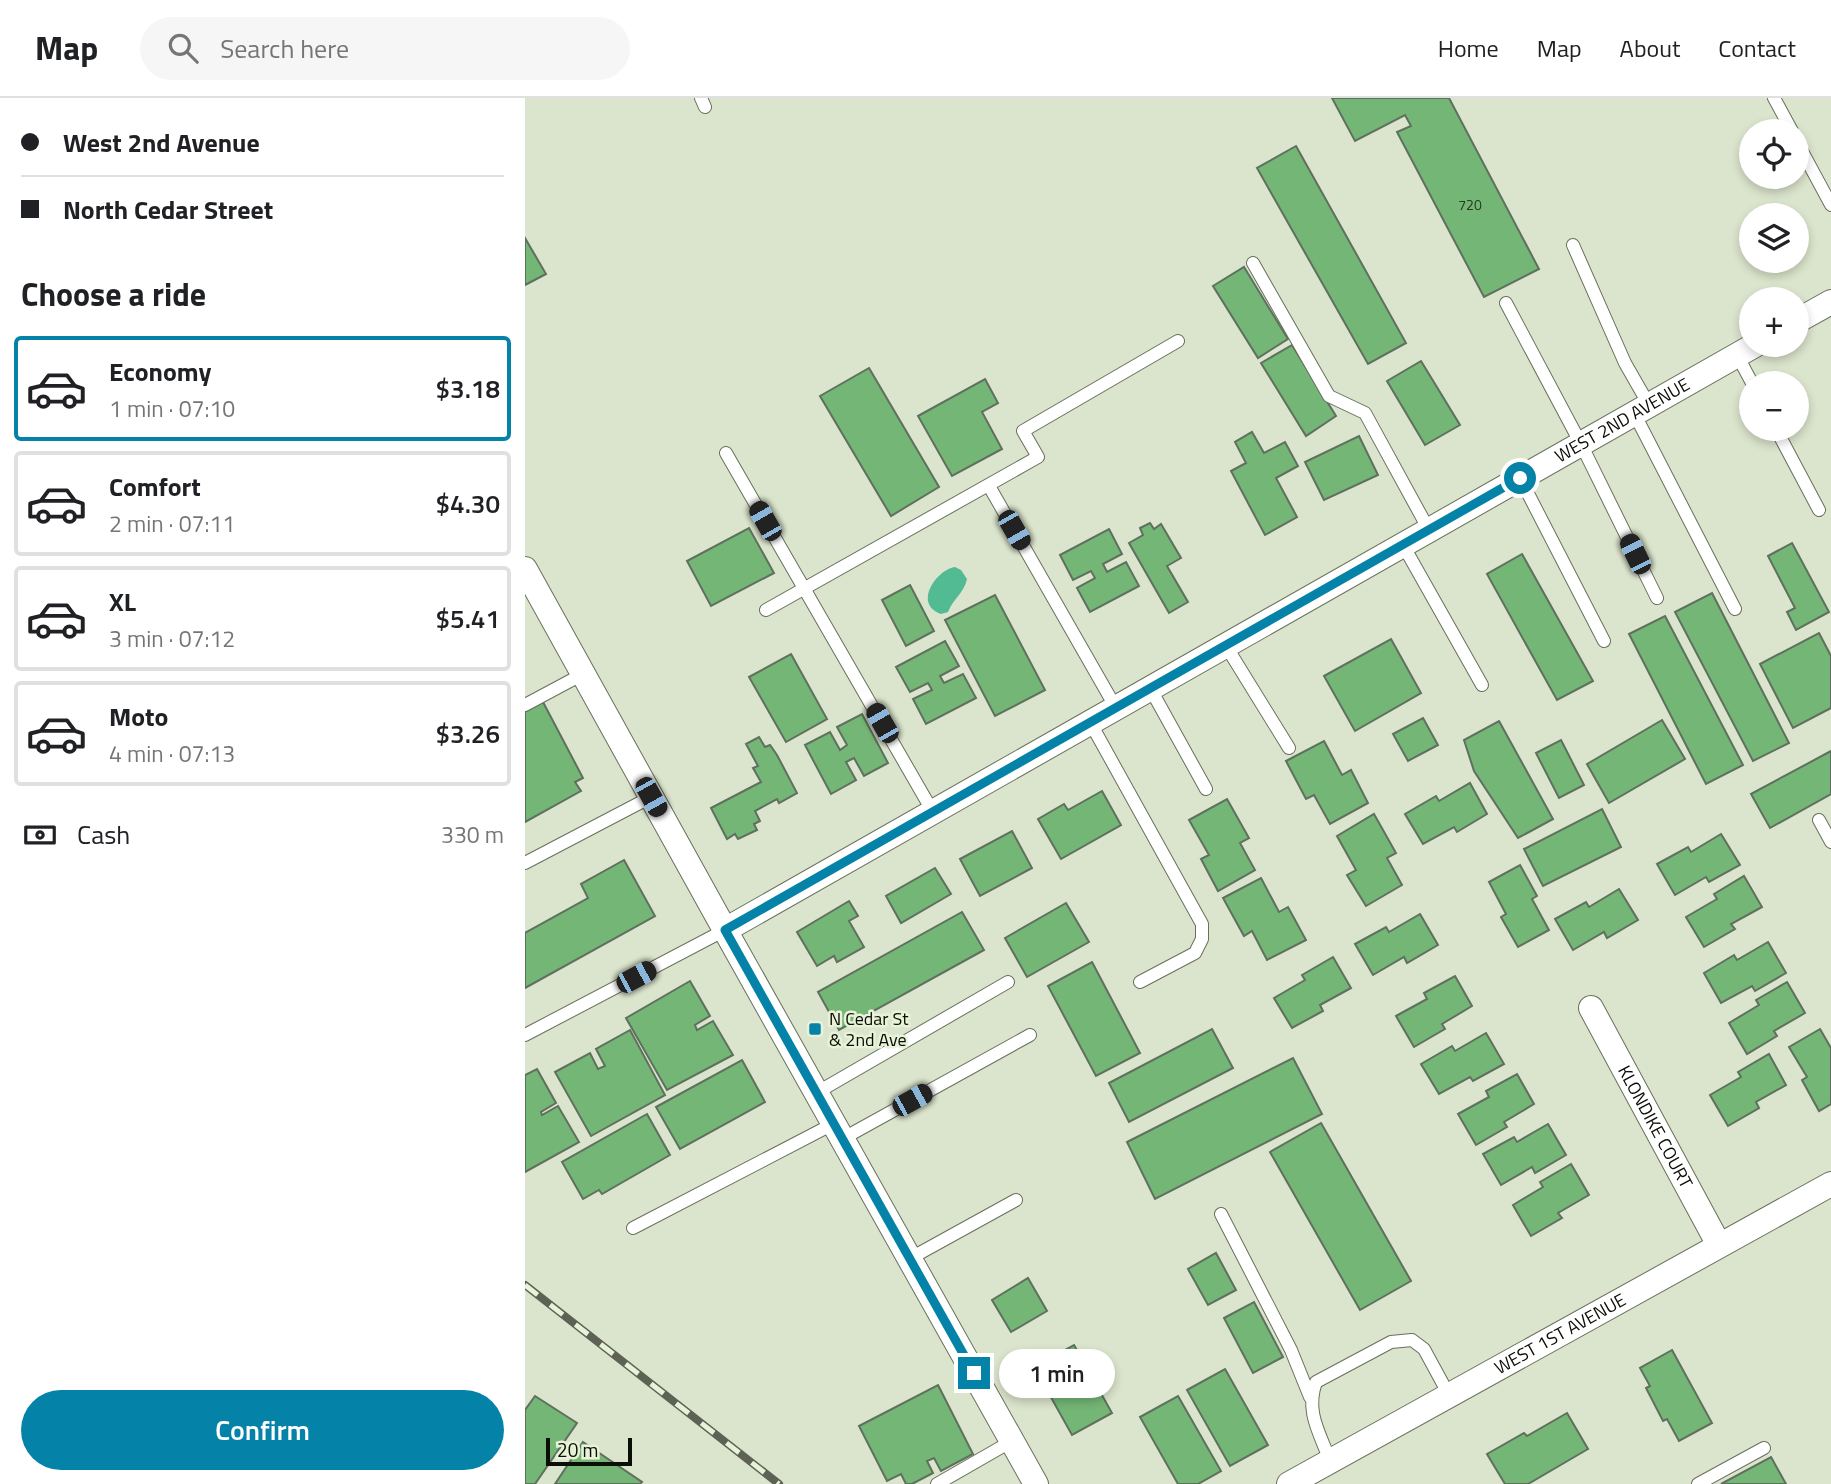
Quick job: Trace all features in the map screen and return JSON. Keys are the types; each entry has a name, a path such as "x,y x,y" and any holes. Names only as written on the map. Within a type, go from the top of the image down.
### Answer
{"street":[{"path":"1809,317 1828,310"},
{"name":"WEST 2ND AVENUE","path":"725,930 1739,354"},
{"path":"525,569 1036,1484"},
{"name":"KLONDIKE COURT","path":"1591,1008 1719,1245"},
{"name":"WEST 1ST AVENUE","path":"1289,1484 1831,1184"}],"lane":[{"path":"1774,98 1785,119"},
{"path":"1809,164 1831,205"},
{"path":"1573,245 1625,363 1641,409 1735,609"},
{"path":"1253,263 1329,396 1364,414 1429,530"},
{"path":"1506,303 1581,444 1657,598"},
{"path":"766,610 1038,457 1023,431 1178,341"},
{"path":"1782,441 1819,510"},
{"path":"726,453 933,812"},
{"path":"1520,478 1604,641"},
{"path":"989,485 1116,708"},
{"path":"1403,545 1482,685"},
{"path":"1226,646 1289,748"},
{"path":"525,705 583,674"},
{"path":"1150,688 1206,789"},
{"path":"1090,722 1202,924 1202,939 1195,953 1140,982"},
{"path":"525,863 651,797"},
{"path":"1819,820 1831,842"},
{"path":"525,1035 725,930"},
{"path":"816,1093 1008,982"},
{"path":"633,1228 838,1131 1030,1035"},
{"path":"909,1259 1016,1200"},
{"path":"1221,1214 1291,1350 1330,1461"},
{"path":"1310,1398 1316,1382 1391,1342 1412,1340 1424,1349 1450,1395"},
{"path":"937,1484 1012,1441"},
{"path":"1698,1484 1764,1448"}],"shaded area":[{"path":"955,567 961,570 967,579 948,612 941,614 929,603 930,588 941,574"}],"building":[{"path":"1332,98 1449,98 1539,269 1484,297 1397,132 1411,126 1405,115 1355,141"},
{"path":"1296,146 1406,343 1368,364 1257,168"},
{"path":"525,238 546,274 525,285"},
{"path":"1244,267 1288,339 1258,358 1213,286"},
{"path":"1292,345 1336,416 1306,436 1261,363"},
{"path":"1421,361 1460,425 1425,445 1387,381"},
{"path":"869,368 939,487 891,516 820,396"},
{"path":"985,379 998,403 982,412 1002,449 952,476 918,416"},
{"path":"1252,432 1264,453 1285,442 1298,466 1276,478 1297,517 1265,535 1231,471 1246,463 1235,442"},
{"path":"1359,436 1378,475 1324,500 1305,462"},
{"path":"1150,523 1154,529 1161,524 1181,558 1167,566 1188,602 1169,613 1129,543 1143,535 1140,528"},
{"path":"749,528 774,573 711,606 687,561"},
{"path":"1109,529 1122,554 1103,564 1107,572 1126,562 1139,586 1090,612 1077,588 1095,578 1091,571 1073,580 1060,555"},
{"path":"1792,543 1829,612 1796,630 1787,612 1795,608 1768,556"},
{"path":"1522,554 1593,681 1557,700 1487,574"},
{"path":"910,585 934,631 906,646 882,600"},
{"path":"1712,593 1789,743 1753,761 1675,612"},
{"path":"995,595 1045,690 995,716 945,620"},
{"path":"1665,616 1743,765 1706,784 1629,634"},
{"path":"1819,633 1831,656 1831,708 1793,728 1760,664"},
{"path":"1391,639 1421,693 1355,731 1324,676"},
{"path":"945,641 959,666 940,676 944,683 963,674 976,698 926,724 913,699 932,690 928,683 910,692 896,667"},
{"path":"791,654 827,719 786,742 749,677"},
{"path":"543,702 583,778 575,782 581,791 525,822 525,712"},
{"path":"862,714 888,763 864,776 854,758 846,762 856,780 831,794 805,745 830,732 840,750 847,745 837,727"},
{"path":"1423,718 1438,745 1408,761 1393,734"},
{"path":"1662,720 1685,759 1609,803 1587,764"},
{"path":"1499,721 1553,819 1518,838 1474,771 1464,740"},
{"path":"759,737 765,747 770,745 777,755 797,793 779,803 777,799 755,811 760,821 754,824 757,830 738,839 735,834 727,839 711,808 761,782 753,768 758,766 746,744"},
{"path":"1561,740 1584,785 1559,798 1536,753"},
{"path":"1324,741 1342,775 1351,770 1368,803 1330,824 1314,795 1306,799 1286,761"},
{"path":"1831,751 1831,794 1770,828 1751,794"},
{"path":"1470,783 1487,814 1457,832 1454,827 1423,844 1405,814 1436,796 1439,801"},
{"path":"1102,791 1121,825 1061,859 1038,819 1064,804 1068,810"},
{"path":"1227,799 1249,838 1240,843 1255,870 1218,891 1201,859 1209,855 1189,820"},
{"path":"1602,809 1621,847 1543,886 1524,849"},
{"path":"1374,814 1396,853 1387,858 1402,885 1366,906 1347,875 1356,870 1337,836"},
{"path":"1012,831 1032,868 980,896 960,859"},
{"path":"1721,834 1740,865 1709,882 1706,877 1675,895 1657,864 1688,847 1691,852"},
{"path":"624,860 655,916 525,988 525,933 588,898 581,884"},
{"path":"1520,865 1537,896 1532,899 1549,930 1518,947 1501,917 1506,914 1489,882"},
{"path":"935,868 951,894 901,923 886,896"},
{"path":"1744,876 1762,907 1731,924 1735,929 1704,947 1686,917 1717,899 1714,894"},
{"path":"1261,878 1279,912 1288,907 1306,940 1267,960 1252,931 1244,936 1223,898"},
{"path":"1619,889 1638,920 1607,938 1604,932 1573,950 1555,919 1586,902 1589,907"},
{"path":"849,901 858,916 849,921 864,947 837,962 834,956 817,966 797,932"},
{"path":"1066,903 1089,942 1027,977 1005,938"},
{"path":"962,912 984,950 839,1030 818,992"},
{"path":"1420,914 1438,945 1407,963 1404,957 1373,975 1355,944 1386,927 1389,932"},
{"path":"1768,942 1786,973 1755,991 1752,986 1721,1003 1704,973 1734,955 1737,960"},
{"path":"1333,957 1351,988 1320,1005 1323,1011 1292,1028 1274,998 1305,980 1302,975"},
{"path":"1092,962 1140,1053 1096,1076 1048,986"},
{"path":"1455,976 1472,1006 1442,1024 1445,1029 1414,1047 1396,1016 1427,999 1424,993"},
{"path":"690,981 710,1016 695,1025 697,1030 713,1021 733,1055 667,1090 626,1018"},
{"path":"1787,982 1805,1013 1774,1031 1777,1036 1747,1054 1729,1023 1759,1005 1756,1000"},
{"path":"1212,1029 1233,1068 1129,1122 1109,1083"},
{"path":"1820,1029 1831,1048 1831,1104 1819,1111 1802,1080 1807,1077 1789,1047"},
{"path":"630,1030 665,1095 591,1136 555,1072 590,1053 598,1069 605,1066 596,1049"},
{"path":"1486,1033 1504,1064 1473,1081 1470,1077 1439,1094 1421,1064 1452,1046 1455,1051"},
{"path":"1769,1054 1786,1085 1756,1102 1759,1108 1728,1126 1710,1095 1741,1077 1738,1072"},
{"path":"1293,1058 1322,1114 1155,1199 1127,1142"},
{"path":"742,1060 765,1102 680,1149 656,1107"},
{"path":"537,1069 556,1103 541,1112 542,1115 558,1106 579,1142 525,1172 525,1075"},
{"path":"1517,1074 1534,1104 1504,1122 1507,1127 1476,1145 1458,1114 1489,1097 1486,1091"},
{"path":"647,1114 670,1155 602,1194 599,1190 583,1199 562,1162"},
{"path":"1321,1123 1411,1281 1360,1310 1270,1152"},
{"path":"1548,1124 1566,1155 1535,1173 1532,1167 1501,1185 1483,1154 1514,1137 1517,1142"},
{"path":"1571,1164 1589,1195 1558,1213 1562,1218 1531,1236 1513,1205 1543,1187 1540,1182"},
{"path":"1216,1253 1236,1290 1208,1305 1188,1269"},
{"path":"1028,1278 1047,1311 1011,1332 992,1300"},
{"path":"1254,1302 1283,1357 1253,1373 1224,1318"},
{"path":"1074,1345 1112,1413 1072,1435 1034,1367"},
{"path":"1672,1350 1712,1423 1679,1441 1667,1419 1663,1421 1646,1388 1650,1386 1640,1368"},
{"path":"1225,1369 1268,1445 1230,1466 1187,1390"},
{"path":"938,1385 973,1454 941,1471 934,1458 927,1461 933,1473 912,1484 906,1484 901,1474 887,1481 859,1426"},
{"path":"535,1396 577,1423 535,1484 525,1484 525,1410"},
{"path":"1178,1396 1221,1471 1198,1484 1178,1484 1140,1417"},
{"path":"1567,1413 1588,1449 1528,1484 1505,1484 1487,1454 1524,1433 1527,1436"},
{"path":"583,1442 642,1482 555,1484"},
{"path":"1771,1457 1786,1484 1721,1484"}],"railway":[{"path":"525,1285 779,1484"}],"place":[{"name":"N Cedar St & 2nd Ave","path":"815,1029"}],"route":[{"path":"974,1373 725,930 1520,478"}]}
